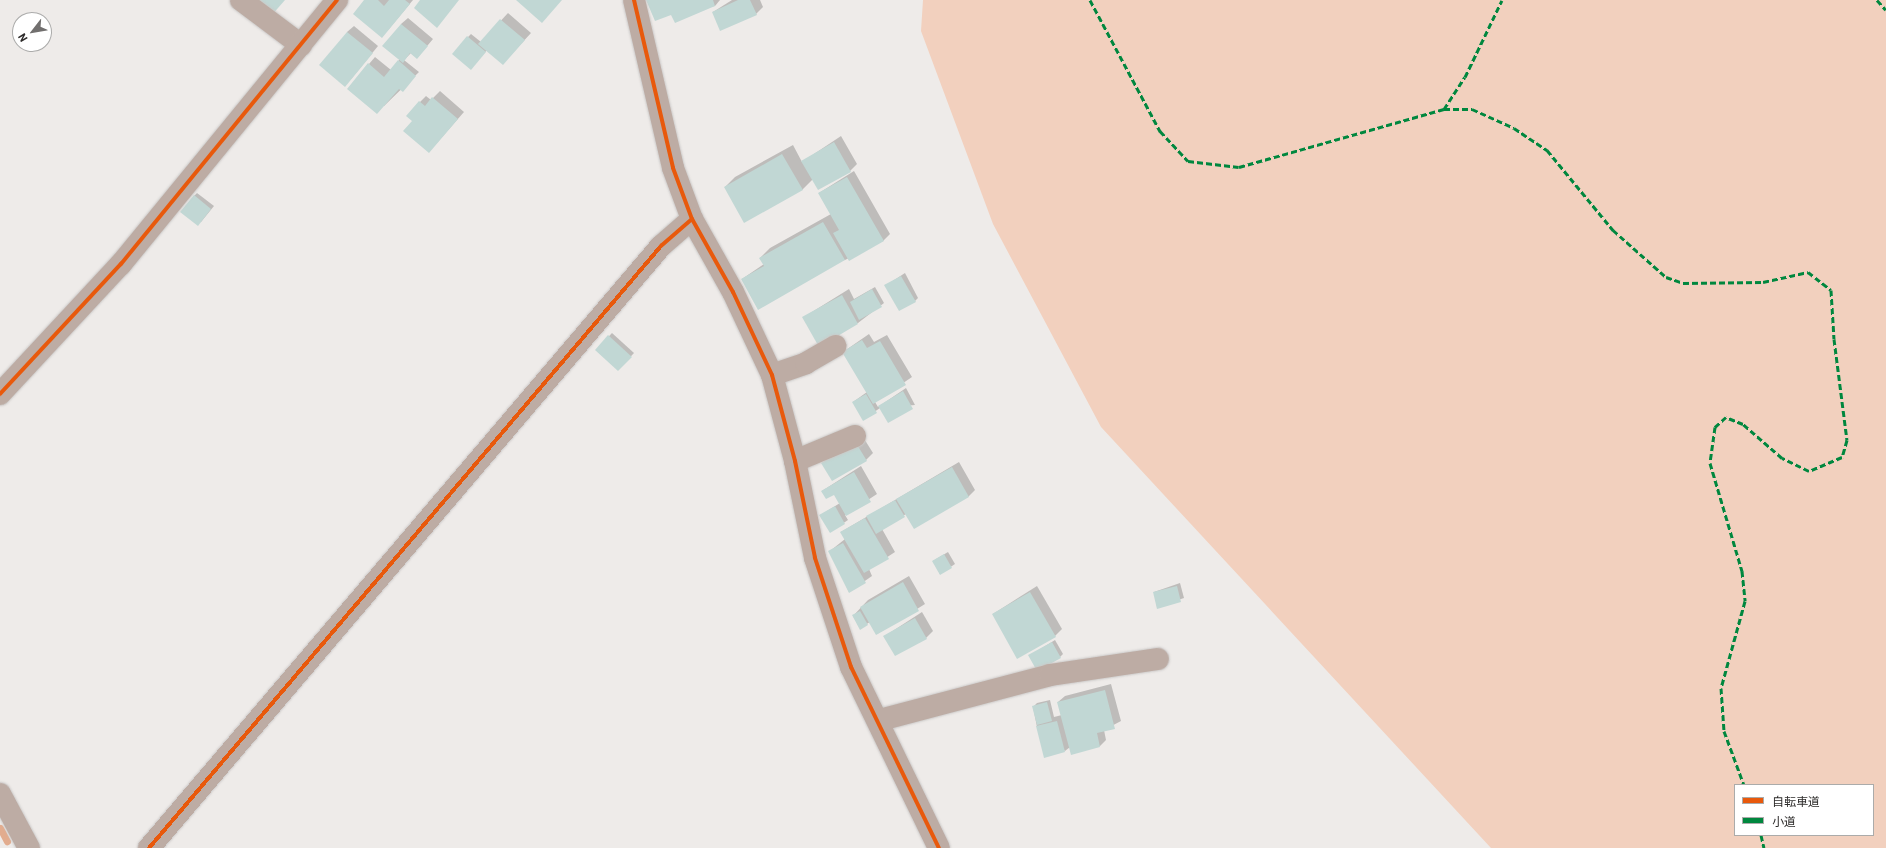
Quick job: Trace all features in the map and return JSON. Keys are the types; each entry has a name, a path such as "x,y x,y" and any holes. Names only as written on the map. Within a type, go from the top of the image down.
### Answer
{"street":[{"path":"241,0 301,45"},
{"path":"0,394 121,264 337,0"},
{"path":"634,0 673,168 692,219 733,292 772,375 795,461 816,558 851,666 880,720 939,848"},
{"path":"149,848 661,246 692,219"},
{"path":"772,375 806,363 836,346"},
{"path":"795,461 855,436"},
{"path":"880,720 1050,675 1158,659"},
{"path":"0,794 29,848"}],"shaded area":[{"path":"923,0 1886,0 1886,848 1491,848 1101,427 993,224 921,31"}],"building":[{"path":"251,0 285,0 271,16"},
{"path":"364,0 378,0 384,6 389,0 405,0 410,4 382,38 353,14"},
{"path":"420,0 459,0 437,28 414,8"},
{"path":"516,0 562,0 542,23"},
{"path":"646,0 713,0 715,6 675,23 671,15 655,21"},
{"path":"738,0 750,0 757,15 720,31 712,12"},
{"path":"500,19 525,40 503,65 478,44"},
{"path":"401,24 428,46 417,59 410,53 403,63 382,46"},
{"path":"347,32 373,53 345,87 319,65"},
{"path":"467,36 486,52 471,70 452,54"},
{"path":"398,60 416,76 403,92 399,89 377,114 347,89 368,63 384,77"},
{"path":"432,97 458,119 429,153 403,131 412,121 406,116 419,101 425,106"},
{"path":"834,142 851,172 818,190 801,161"},
{"path":"782,154 803,190 744,223 724,187"},
{"path":"847,177 884,241 849,261 833,233 839,230 818,193"},
{"path":"194,195 211,209 198,226 180,212"},
{"path":"823,222 845,260 758,310 741,279 764,266 759,258"},
{"path":"901,276 916,302 899,311 884,285"},
{"path":"872,289 882,307 859,320 850,302"},
{"path":"842,295 858,324 819,347 802,317"},
{"path":"608,335 632,357 618,371 595,350"},
{"path":"862,340 867,348 880,341 906,385 873,404 842,352"},
{"path":"903,391 913,409 888,423 878,406"},
{"path":"866,394 877,413 863,421 852,402"},
{"path":"856,443 867,461 832,481 821,463"},
{"path":"952,467 969,497 914,529 896,499"},
{"path":"854,472 871,502 846,516 834,495 826,499 821,491"},
{"path":"895,500 905,517 876,534 866,516"},
{"path":"835,506 845,524 830,533 819,515"},
{"path":"865,518 889,559 864,573 840,532"},
{"path":"843,543 866,583 849,593 828,551"},
{"path":"944,554 952,568 940,575 932,561"},
{"path":"903,582 919,611 876,635 860,607"},
{"path":"1177,586 1181,602 1157,609 1153,592"},
{"path":"1030,592 1056,637 1017,659 992,614"},
{"path":"860,611 868,625 860,630 852,615"},
{"path":"915,618 927,639 895,656 883,636"},
{"path":"1052,642 1061,658 1037,671 1028,655"},
{"path":"1105,690 1115,729 1097,733 1100,747 1071,755 1057,702"},
{"path":"1047,702 1052,721 1037,725 1032,706"},
{"path":"1057,721 1065,752 1044,758 1036,726"}],"waterway":[{"path":"0,828 7,841"}],"marked path":[{"path":"1090,0 1160,131 1188,161 1239,167 1444,109 1472,109 1514,128 1547,150 1613,230 1666,277 1683,283 1763,282 1808,272 1831,290 1834,339 1847,440 1842,457 1809,471 1782,458 1743,424 1726,417 1715,427 1710,463 1742,571 1745,601 1721,688 1724,731 1744,784"},
{"path":"1444,109 1465,77 1502,0"},
{"path":"1877,0 1886,10"},
{"path":"1761,836 1764,848"}],"cycle path":[{"path":"0,394 121,264 337,0"},
{"path":"634,0 673,168 692,219 733,292 772,375 795,461 815,558 851,667 939,848"},
{"path":"149,848 661,246 692,219"}]}
